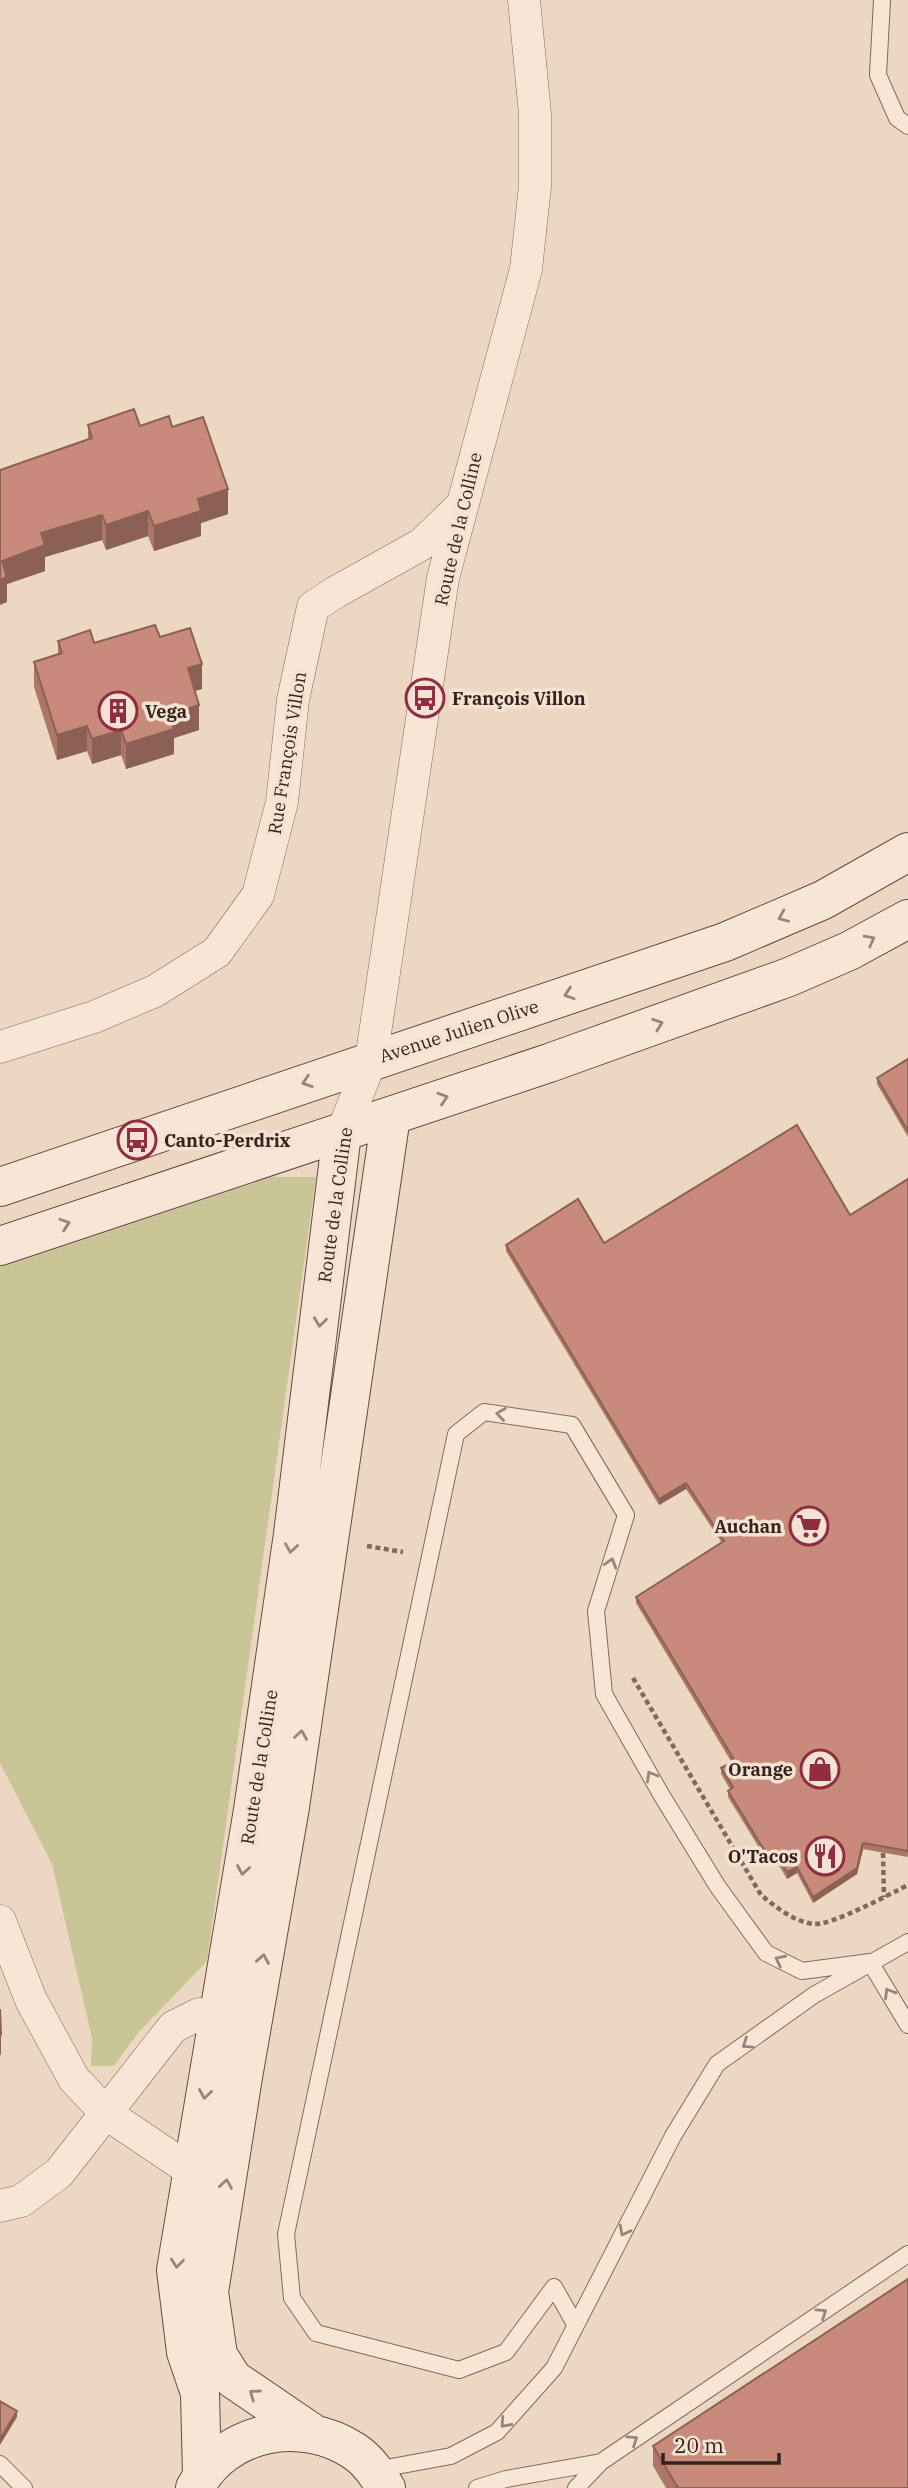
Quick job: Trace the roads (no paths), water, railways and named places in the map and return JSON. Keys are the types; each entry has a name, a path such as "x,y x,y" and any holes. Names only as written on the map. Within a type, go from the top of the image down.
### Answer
{"street":[{"name":"Route de la Colline","path":"198,2482 200,2393 186,2352 176,2270 253,1810 299,1499 342,1133 371,1060 443,578 526,269 535,186 535,114 524,0"},
{"name":"Rue François Villon","path":"0,1046 94,1017 155,991 217,952 258,895 282,802 293,700 313,607 422,544 461,506"},
{"name":"Avenue Julien Olive","path":"0,1187 725,942 823,900 908,852"},
{"path":"0,1246 549,1063 789,977 849,951 908,919"},
{"name":"Route de la Colline","path":"311,2432 233,2379 218,2355 209,2292 290,1807 391,1116 371,1060"},
{"path":"0,1921 31,2000 74,2079 107,2114 193,2172"},
{"path":"0,2206 21,2201 59,2174 173,2026 199,2014 218,2016 243,2077"},
{"path":"198,2482 223,2453 250,2438 280,2431 311,2432 335,2440 357,2453 380,2479"}],"lane":[{"path":"882,0 878,75 897,118 908,126"},
{"path":"575,2324 554,2287 506,2352 459,2370 316,2333 292,2298 286,2234 428,1556 456,1434 484,1412 572,1425 626,1516 596,1611 604,1695 718,1887 766,1953 802,1971 870,1962"},
{"path":"380,2479 451,2456 497,2432 554,2368 673,2136 717,2064 814,1996 908,1942"},
{"path":"870,1962 908,2025"},
{"path":"576,2488 601,2462 908,2254"},
{"path":"477,2488 506,2479 601,2462"},
{"path":"0,2464 24,2488"}],"place":[{"name":"François Villon","path":"425,698"},
{"name":"Vega","path":"118,711"},
{"name":"Canto-Perdrix","path":"137,1140"},
{"name":"Auchan","path":"809,1526"},
{"name":"Orange","path":"820,1769"},
{"name":"O'Tacos","path":"825,1856"}]}
